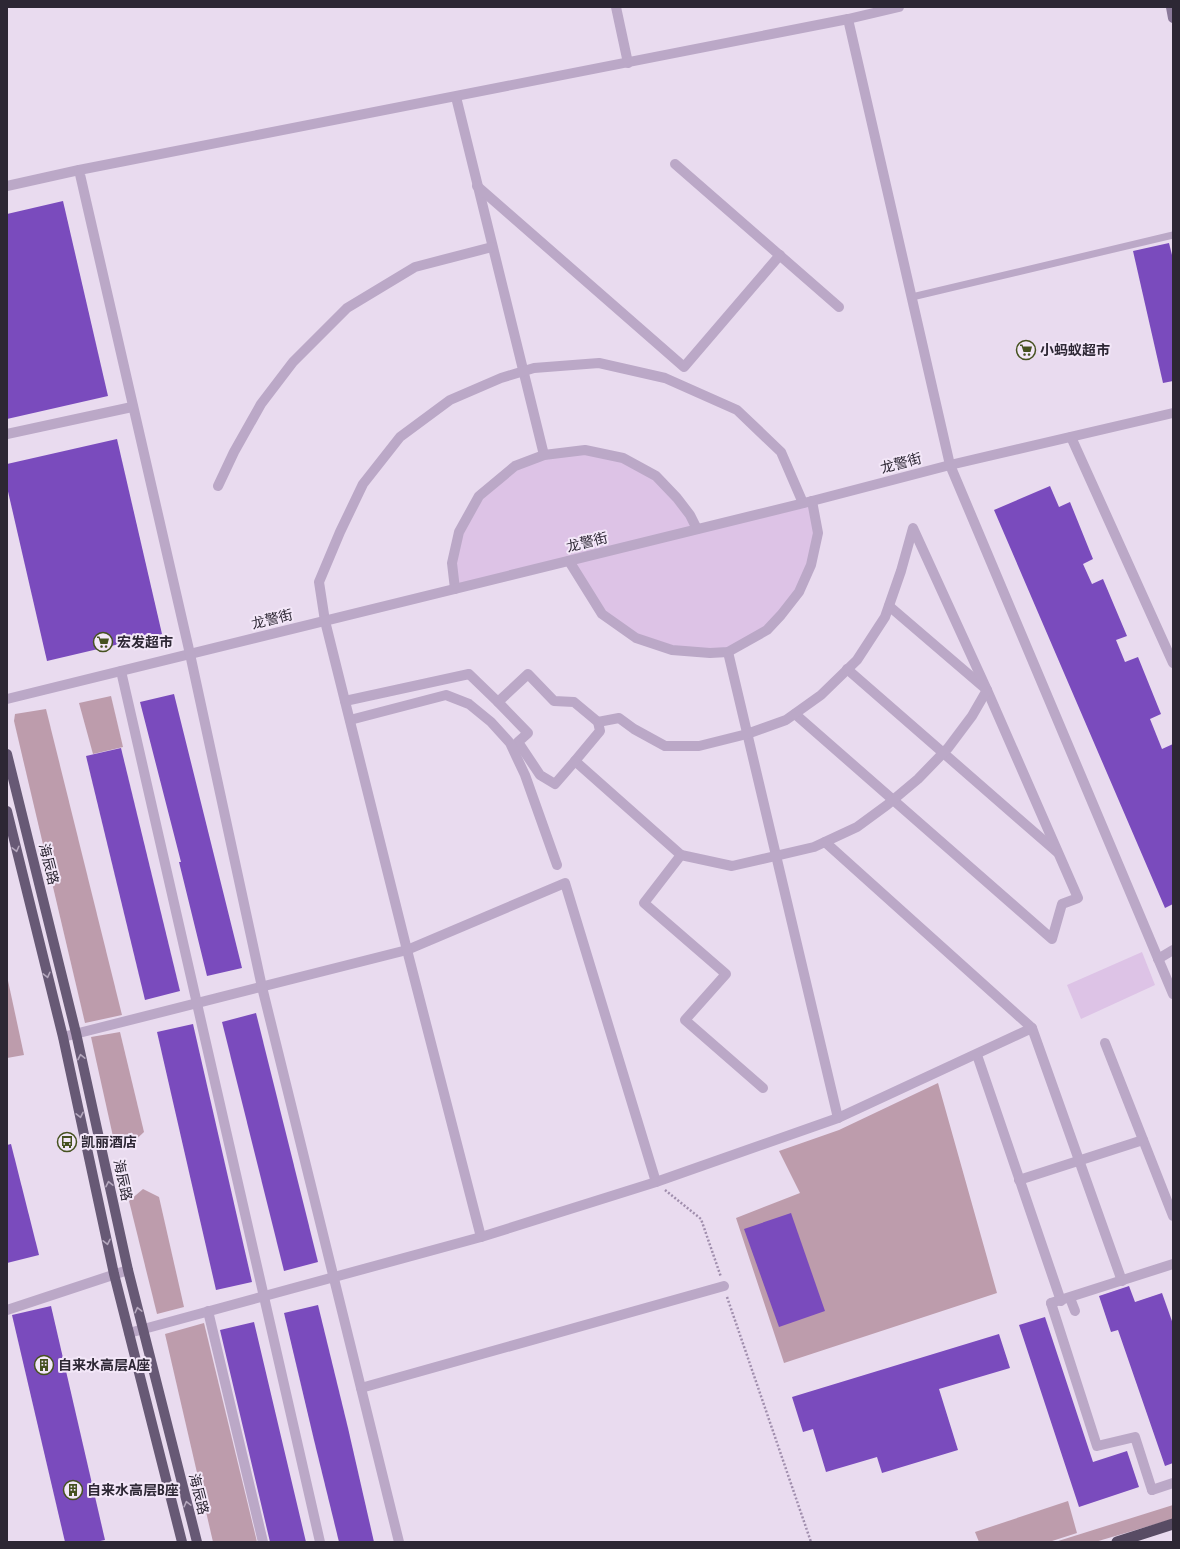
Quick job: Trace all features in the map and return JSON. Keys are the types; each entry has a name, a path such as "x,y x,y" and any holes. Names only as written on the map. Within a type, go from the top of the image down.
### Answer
{"highway":[{"path":"1117,1542 1173,1524"}],"main road":[{"path":"1170,7 1173,18"},
{"name":"海辰路","path":"7,754 76,1033 128,1270 197,1542"},
{"name":"海辰路","path":"7,811 62,1037 114,1274 182,1542"}],"street":[{"path":"616,7 628,63"},
{"path":"7,186 78,170 848,19 899,7"},
{"path":"848,19 950,465 1173,994"},
{"path":"456,96 544,455"},
{"path":"676,164 839,306"},
{"path":"78,170 190,654 262,986 399,1542"},
{"path":"477,186 684,367"},
{"path":"218,486 234,452 260,404 293,362 347,308 415,267 492,246"},
{"path":"678,384 684,367 780,255"},
{"path":"481,1237 407,950 325,621 319,582 340,532 364,484 400,437 450,400 501,378 534,368 599,363 665,378 737,410 781,452 807,502 818,533 811,565 799,592 781,616 767,630 728,652 710,653 672,650 636,638 602,614 569,561"},
{"path":"7,434 132,407"},
{"name":"龙警街","path":"7,699 807,502 950,465 1173,414"},
{"path":"1071,437 1173,663"},
{"path":"455,589 452,563 459,532 479,496 515,466 544,455 585,450 623,458 656,476 677,498 690,515 697,529"},
{"path":"598,722 619,718 634,729 665,746 699,746 747,734 786,720 821,695 857,660 885,617 901,571 913,528 987,690 1078,898 1062,904 1052,939 894,799 795,714"},
{"path":"889,606 987,690"},
{"path":"728,652 838,1118"},
{"path":"847,670 1059,853"},
{"path":"121,671 320,1542"},
{"path":"345,701 469,674 528,732 518,742 540,775 555,784 600,731 598,722 574,702 554,701 528,674 498,702"},
{"path":"575,761 681,856 732,866 814,847 857,827 894,799 943,753 972,716 987,690"},
{"path":"350,720 446,695 469,704 492,722 510,743 524,775 557,865"},
{"path":"825,842 1032,1028 1122,1280"},
{"path":"681,856 644,902 726,974 685,1020 763,1088"},
{"path":"62,1037 407,950 565,883 656,1182"},
{"path":"1158,959 1173,950"},
{"path":"129,1332 481,1237 656,1182 838,1118 1032,1028"},
{"path":"1105,1043 1173,1216"},
{"path":"977,1054 1061,1300 1097,1446 1135,1437 1152,1490 1173,1483"},
{"path":"1020,1180 1143,1140"},
{"path":"1061,1300 1173,1264"},
{"path":"7,1310 128,1270"},
{"path":"361,1388 724,1286"},
{"path":"1061,1300 1075,1311"},
{"path":"208,1311 263,1542"}],"lane":[{"path":"912,297 1173,235"}],"path":[{"path":"656,1182 701,1219 811,1542"}],"shaded area":[{"path":"585,450 623,458 656,476 697,529 812,501 818,533 811,565 781,615 728,652 710,653 636,638 600,610 569,561 455,589 459,532 479,496 515,466"},
{"path":"111,696 123,747 93,754 79,703"},
{"path":"46,709 122,1015 85,1023 14,721 15,714"},
{"path":"1142,952 1155,985 1081,1019 1067,985"},
{"path":"7,976 24,1055 7,1058"},
{"path":"120,1032 144,1132 130,1145 114,1141 91,1037"},
{"path":"938,1083 997,1293 784,1363 736,1218 800,1193 779,1151 839,1130"},
{"path":"143,1189 159,1197 184,1307 157,1314 129,1201"},
{"path":"204,1323 257,1542 213,1542 165,1334"},
{"path":"1068,1501 1077,1533 1049,1542 979,1542 975,1532"},
{"path":"1173,1505 1173,1519 1095,1542 1055,1542"}],"building":[{"path":"63,201 108,396 7,419 7,214"},
{"path":"1169,243 1173,259 1173,381 1163,383 1133,251"},
{"path":"117,439 162,634 47,661 7,487 7,464"},
{"path":"1050,486 1059,507 1070,502 1093,559 1083,564 1092,584 1103,579 1127,636 1116,640 1125,662 1138,657 1161,714 1150,719 1162,749 1173,744 1173,904 1165,908 994,510"},
{"path":"174,694 242,968 207,976 179,862 181,862 140,702"},
{"path":"121,748 180,991 145,1000 86,756"},
{"path":"256,1013 318,1262 284,1271 222,1022"},
{"path":"193,1024 252,1282 216,1290 157,1032"},
{"path":"11,1144 39,1255 7,1263 7,1145"},
{"path":"791,1213 825,1311 779,1327 744,1229"},
{"path":"1129,1286 1135,1302 1162,1293 1173,1324 1173,1463 1165,1466 1118,1330 1111,1332 1099,1296"},
{"path":"318,1305 374,1542 339,1542 314,1440 284,1313"},
{"path":"51,1306 105,1540 95,1542 65,1542 12,1315"},
{"path":"1045,1317 1093,1462 1127,1451 1139,1487 1079,1507 1019,1325"},
{"path":"254,1322 306,1542 270,1542 220,1330"},
{"path":"999,1334 1010,1368 939,1389 958,1450 882,1473 877,1457 826,1472 813,1429 803,1432 792,1397"}],"place":[{"name":"小蚂蚁超市","path":"1026,350"},
{"name":"宏发超市","path":"103,642"},
{"name":"凯丽酒店","path":"67,1142"},
{"name":"自来水高层A座","path":"44,1365"},
{"name":"自来水高层B座","path":"73,1490"}]}
